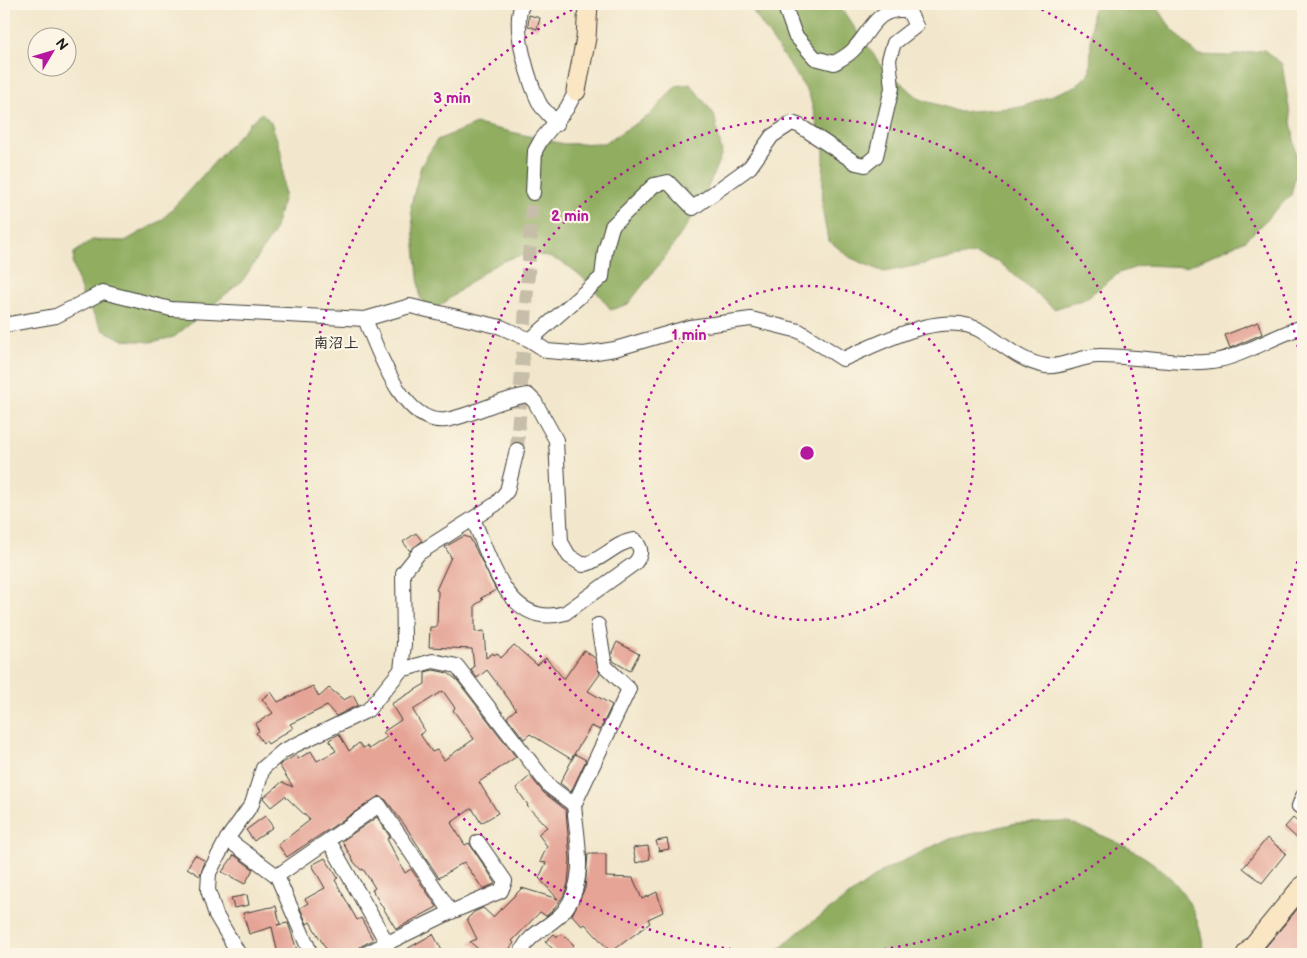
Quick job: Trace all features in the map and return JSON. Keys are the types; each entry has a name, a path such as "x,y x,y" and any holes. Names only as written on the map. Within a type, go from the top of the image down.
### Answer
{"street":[{"path":"523,4 520,8 520,35 528,76 542,106 557,124"},
{"path":"533,193 535,151 541,140 557,124 576,91 586,38 588,4"},
{"path":"530,340 602,277 612,226 654,185 668,182 693,208 750,167 772,136 792,122 856,163 865,165 876,156 892,88 889,59 894,43 916,26 908,10 893,9 878,17 853,51 834,63 815,58 795,35 784,4"},
{"path":"4,325 56,316 103,292 171,309 365,319 410,306 501,327 530,340 547,351 584,354 615,349 690,327 751,319 799,331 844,359 910,330 937,325 962,325 982,331 1006,350 1048,366 1095,356 1128,356 1178,361 1218,361 1303,327"},
{"path":"365,319 382,362 418,414 434,421 513,397 528,396 535,402 556,440 561,542 569,556 583,565 593,563 626,541 635,540 640,547 641,555 635,563 565,613 552,616 534,614 516,604 501,582 473,519"},
{"path":"239,954 216,914 208,890 209,873 227,839 252,804 263,768 283,751 368,710 401,670 404,644 404,573 419,553 496,504 507,491 517,450"},
{"path":"521,954 524,944 564,911 580,877 574,805 629,689 605,666 598,626"},
{"path":"401,670 432,661 457,666 550,786 574,805"},
{"path":"1303,796 1299,806 1303,809"},
{"path":"277,876 380,805 451,912"},
{"path":"227,839 277,876 311,954"},
{"path":"329,841 387,943"},
{"path":"365,954 451,912 502,891 504,881 478,842"},
{"path":"1246,954 1303,885"}],"green space":[{"path":"748,4 838,4 883,68 920,99 960,112 1022,107 1076,86 1090,72 1092,11 1101,4 1155,4 1171,28 1197,55 1230,56 1264,50 1282,64 1298,165 1291,195 1246,240 1186,267 1143,265 1119,273 1085,299 1054,309 998,261 974,254 884,272 851,258 828,240 822,208 824,151 809,94"},
{"path":"690,84 714,114 722,153 701,204 668,253 628,304 611,310 585,279 570,268 555,259 539,255 522,255 504,261 484,272 429,313 420,297 411,205 421,166 437,140 476,124 564,144 604,143 650,115 676,86"},
{"path":"262,113 271,122 282,154 284,196 273,234 243,280 174,337 151,342 124,340 103,330 83,297 73,265 74,253 92,240 125,241 162,220 251,122"},
{"path":"1067,822 1107,837 1144,857 1176,884 1188,901 1197,921 1203,945 1202,954 775,954 796,934 883,871 946,840 1016,823"}],"building":[{"path":"529,15 540,18 537,29 528,26"},
{"path":"1258,322 1262,334 1230,348 1225,335"},
{"path":"416,533 422,541 410,551 403,542"},
{"path":"464,536 470,538 496,590 481,598 483,600 475,605 475,632 484,631 486,658 493,653 494,655 497,653 501,658 514,645 537,665 546,658 564,679 584,650 595,658 600,674 588,691 612,705 600,730 591,726 571,759 530,734 524,739 507,717 516,709 487,670 477,678 471,670 474,667 472,649 429,647 430,627 437,627 438,591 436,590 451,557 445,547"},
{"path":"617,642 639,654 630,671 613,661 612,652"},
{"path":"433,670 448,673 457,680 516,757 479,782 498,813 481,823 472,808 451,823 465,845 469,843 495,882 494,884 483,889 464,862 439,878 406,827 386,800 379,796 287,857 278,845 310,820 285,796 271,807 263,798 282,782 293,787 279,765 296,755 298,759 311,751 317,761 336,751 329,740 339,734 349,751 359,743 363,748 367,746 369,749 387,737 383,732 401,720 391,704 425,684 425,672","holes":["443,691 455,708 453,710 474,739 444,760 437,750 432,752 420,734 425,731 413,710"]},
{"path":"313,686 319,697 329,688 344,700 353,695 358,705 336,716 327,706 290,724 293,728 268,744 266,741 263,743 256,733 259,731 255,724 273,713 262,699 271,692 278,702"},
{"path":"575,754 586,760 571,792 560,783"},
{"path":"530,776 544,793 566,810 570,860 568,884 564,895 553,910 546,916 540,912 512,941 514,943 510,948 512,954 484,954 470,942 477,939 467,919 474,912 483,908 493,917 522,888 558,899 539,878 546,863 540,862 547,846 538,834 547,827 527,806 516,788"},
{"path":"265,816 273,827 254,841 246,830"},
{"path":"377,817 390,837 387,839 405,873 411,869 437,907 396,929 372,890 375,888 363,869 361,870 354,862 342,841"},
{"path":"1293,818 1303,827 1303,844 1285,827"},
{"path":"1267,838 1286,853 1262,883 1243,868"},
{"path":"667,839 669,849 659,851 656,841"},
{"path":"648,846 650,859 636,863 633,848"},
{"path":"588,854 606,854 606,877 633,878 642,899 657,892 663,912 648,919 650,923 611,952 585,924 582,926 572,915 585,888"},
{"path":"195,855 205,861 200,876 187,868"},
{"path":"234,855 253,869 245,884 222,872"},
{"path":"325,858 338,878 335,880 357,920 361,918 373,940 361,946 355,954 329,954 310,922 307,924 300,908 308,903 305,899 325,888 312,865"},
{"path":"247,895 249,905 234,908 231,898"},
{"path":"1303,902 1303,954 1260,954"},
{"path":"276,906 280,924 277,925 288,923 298,953 278,954 272,927 249,934 243,913"},
{"path":"433,934 444,954 398,954"},
{"path":"554,934 557,937 562,934 574,945 566,954 559,954 545,942"}],"tunnel":[{"path":"517,450 533,193"}],"district":[{"name":"南沼上","path":"336,343"}]}
